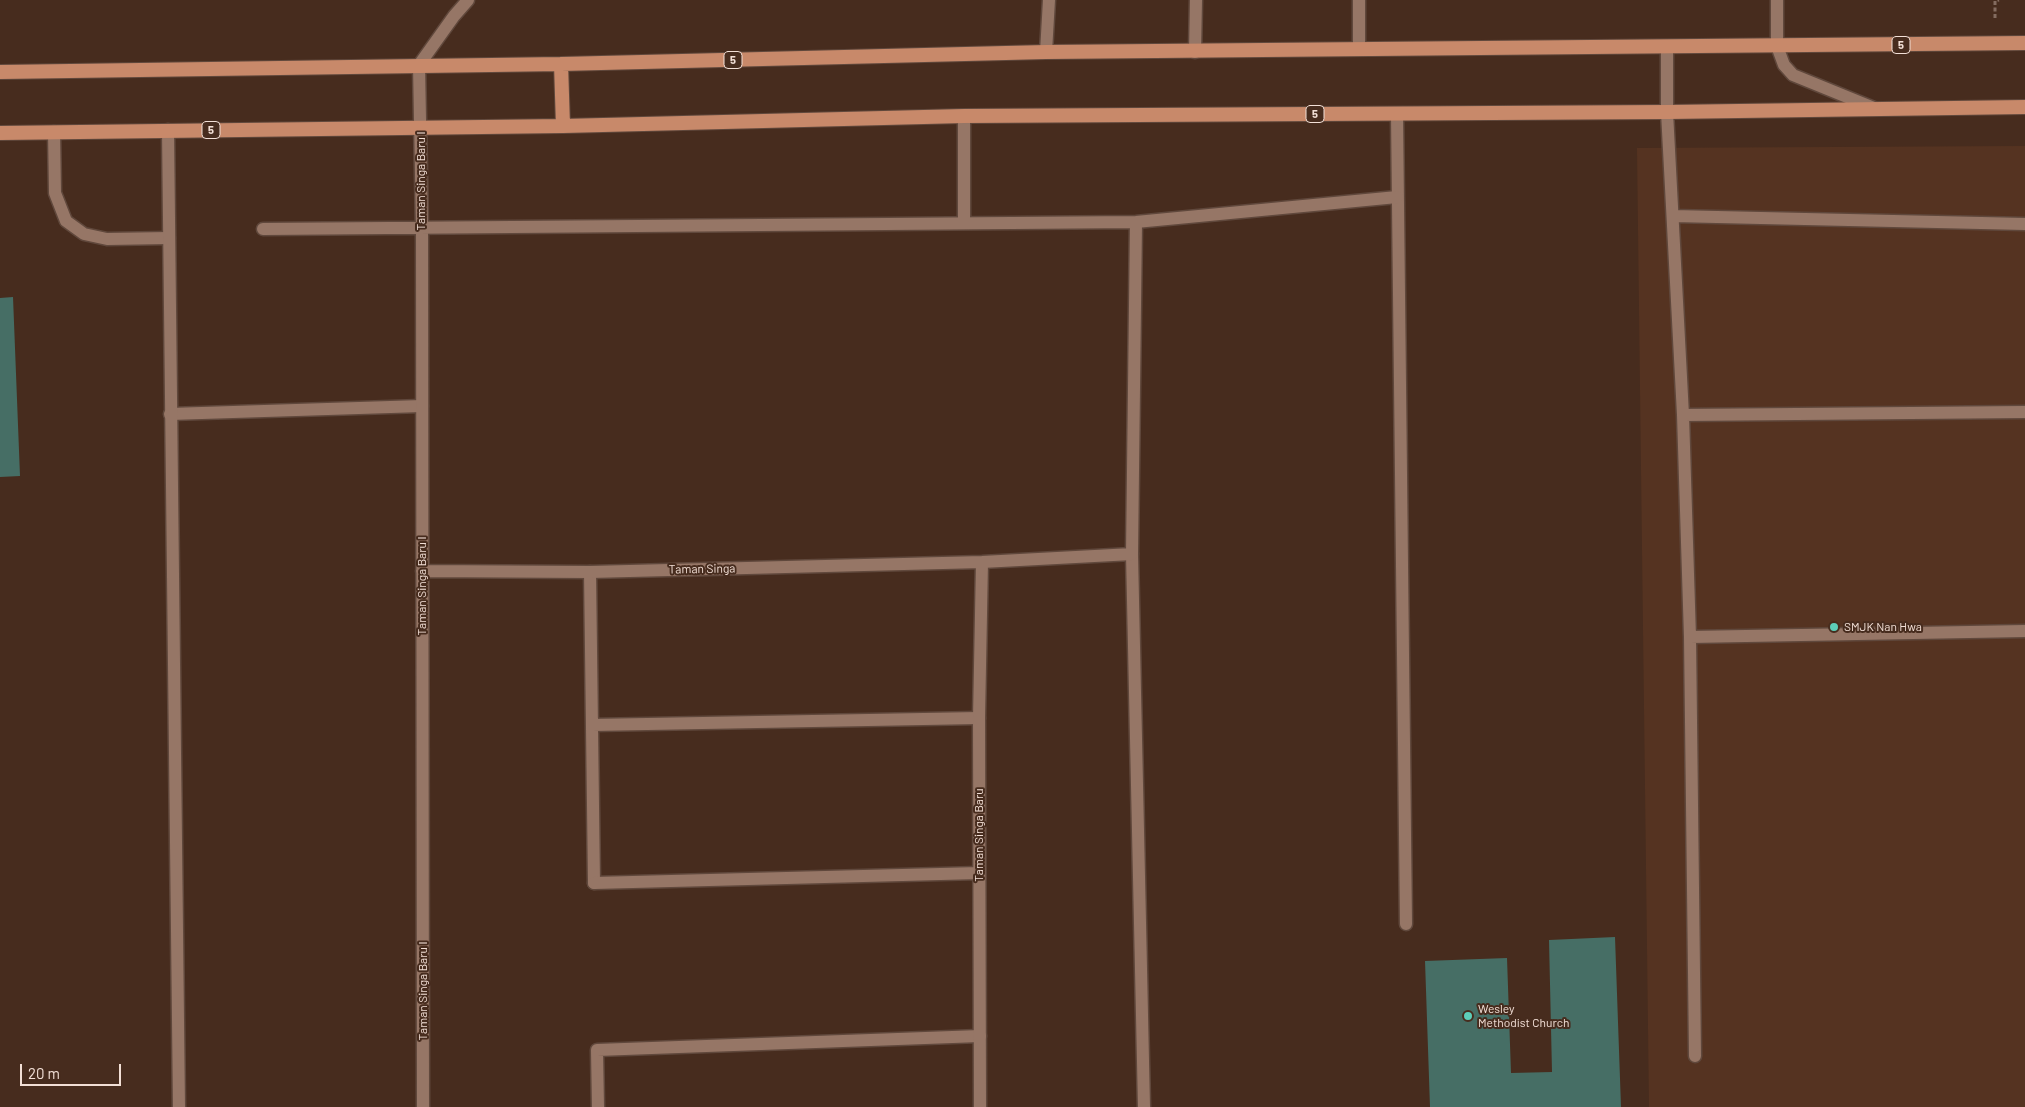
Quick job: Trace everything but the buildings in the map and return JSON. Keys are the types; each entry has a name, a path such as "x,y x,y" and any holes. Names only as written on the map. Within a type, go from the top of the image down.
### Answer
{"highway":[{"name":"5","path":"0,72 561,64 1046,52 2025,43"},
{"path":"561,64 563,126"},
{"name":"5","path":"0,133 563,126 964,116 1667,112 2025,107"}],"street":[{"path":"419,65 454,16 468,0"},
{"path":"1046,52 1049,0"},
{"path":"1196,0 1196,52"},
{"path":"1359,0 1359,48"},
{"path":"1777,0 1777,46 1784,65 1793,75 1876,109"},
{"path":"1667,47 1667,112 1683,416 1690,637 1696,1056"},
{"name":"Taman Singa Baru I","path":"419,65 422,229 423,1107"},
{"path":"1397,114 1406,924"},
{"path":"964,116 964,222"},
{"path":"168,130 179,1107"},
{"path":"54,132 55,193 66,221 84,234 107,238 169,238"},
{"path":"263,230 964,222 1136,222 1397,197"},
{"path":"1673,216 2025,224"},
{"path":"1136,222 1132,554 1144,1107"},
{"path":"170,414 422,406"},
{"path":"1683,416 2025,412"},
{"name":"Taman Singa","path":"422,571 590,572 982,562 1132,554"},
{"name":"Taman Singa Baru","path":"980,1107 979,718 982,562"},
{"path":"590,572 594,883 979,873"},
{"path":"1690,637 2025,631"},
{"path":"592,725 979,718"},
{"path":"598,1107 597,1050 980,1036"}],"path":[{"path":"1995,1 1999,0"}],"shaded area":[{"name":"SMJK Nan Hwa","path":"2025,146 2025,1107 1649,1107 1637,148"}],"place":[{"name":"SMJK Nan Hwa","path":"1834,627"},
{"name":"Wesley Methodist Church","path":"1468,1016"}]}
